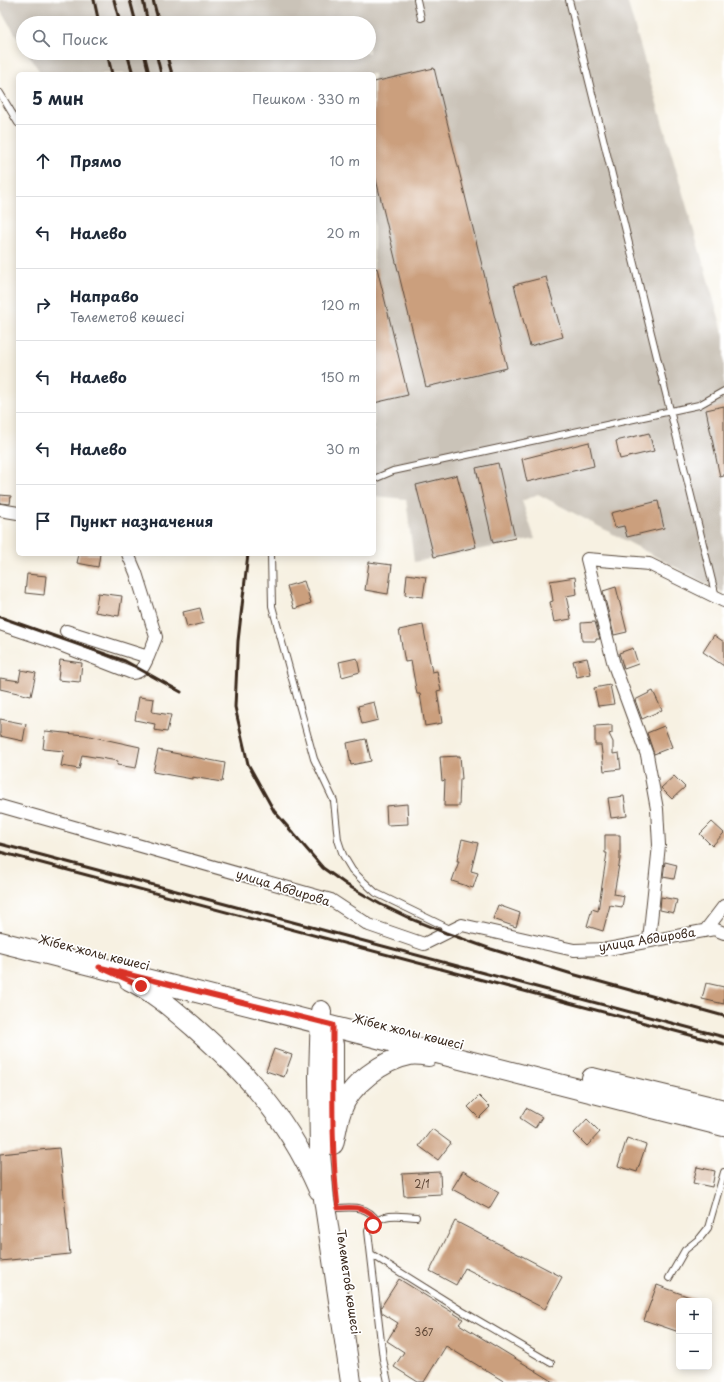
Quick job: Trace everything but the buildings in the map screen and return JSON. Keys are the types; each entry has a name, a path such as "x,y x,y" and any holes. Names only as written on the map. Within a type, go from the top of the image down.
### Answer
{"main road":[{"name":"Жібек жолы көшесі","path":"0,929 327,1018 724,1110"},
{"name":"Жібек жолы көшесі","path":"0,942 99,967"},
{"path":"99,967 327,1018 452,1056"},
{"path":"99,967 141,986 182,1017 253,1085 280,1121 331,1204"},
{"path":"327,1018 319,1077 320,1153 331,1204"},
{"name":"Төлеметов көшесі","path":"327,1018 334,1177 331,1204 351,1382"},
{"path":"333,1144 341,1110 352,1092 367,1076 388,1062 410,1055 452,1056"},
{"name":"Жібек жолы көшесі","path":"452,1056 724,1126"},
{"name":"Төлеметов көшесі","path":"331,1204 347,1280 362,1382"}],"street":[{"path":"0,510 16,513"},
{"path":"0,624 45,639 132,673 137,673 141,670 148,657 156,637 136,573 129,556"},
{"path":"649,940 659,845 657,809 647,755 614,665 587,559 649,564 720,599"},
{"path":"66,631 148,657"},
{"name":"улица Абдирова","path":"0,806 331,900 369,925 424,944 462,925 574,950 608,949 649,940 714,929 724,933"},
{"path":"705,931 724,906"}],"lane":[{"path":"417,0 421,18"},
{"path":"569,0 670,411 720,599"},
{"path":"0,93 16,120"},
{"path":"376,478 393,471 699,405 724,391"},
{"path":"271,556 272,606 314,759 334,801 338,840 343,855 352,870 376,893 452,930"},
{"path":"669,1278 684,1250 700,1238 708,1228 724,1172"},
{"path":"331,1204 361,1208 371,1213 377,1221"},
{"path":"388,1382 383,1358 368,1231 377,1221 386,1216 416,1218"},
{"path":"371,1254 462,1311 551,1363"}],"shaded area":[{"path":"0,0 627,0 724,335 724,593 538,494 522,501 535,539 414,562 406,499 376,496 376,72 40,72 32,60 376,60 376,16 16,16 16,35 0,10"}],"railway":[{"path":"94,0 97,16"},
{"path":"114,0 118,16"},
{"path":"130,0 134,16"},
{"path":"143,0 146,16"},
{"path":"153,0 157,16"},
{"path":"109,60 112,72"},
{"path":"129,60 132,72"},
{"path":"146,60 149,72"},
{"path":"158,60 161,72"},
{"path":"168,60 171,72"},
{"path":"248,556 238,641 235,707 248,764 274,811 323,868 347,885 380,904 446,933 491,949 572,974 724,1016"},
{"path":"0,617 125,661 181,692"},
{"path":"0,844 724,1037"},
{"path":"0,852 724,1044"}],"route":[{"path":"141,986 99,967 333,1025 333,1144 334,1177 338,1208 356,1207 367,1210 375,1217 377,1221 373,1225"}]}
